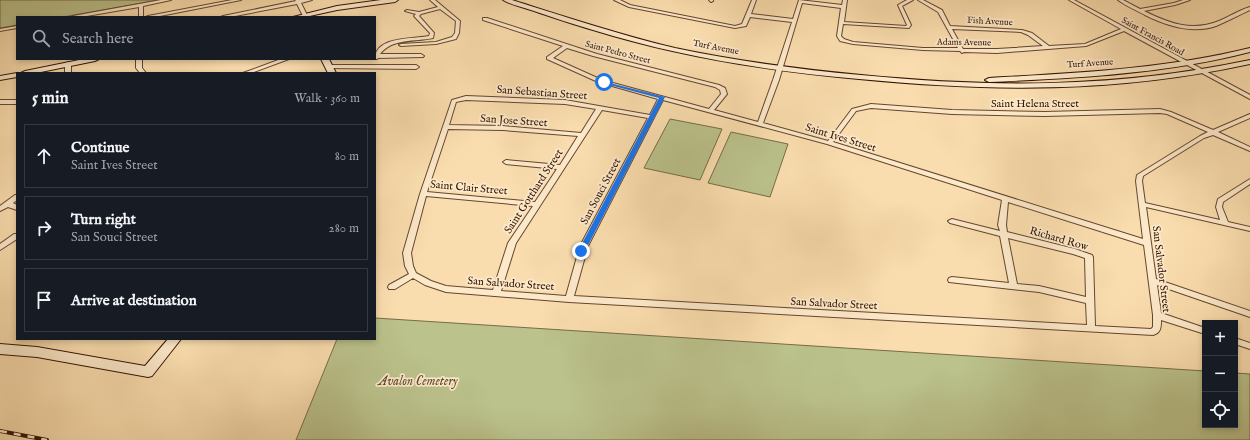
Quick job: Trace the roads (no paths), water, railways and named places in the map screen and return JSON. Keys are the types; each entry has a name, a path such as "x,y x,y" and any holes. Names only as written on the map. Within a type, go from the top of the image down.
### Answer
{"main road":[{"path":"305,16 337,8 395,0"},
{"name":"Turf Avenue","path":"506,0 588,27 699,55 839,76 972,86 1057,86 1133,81 1204,72 1250,62"},
{"name":"Turf Avenue","path":"929,83 1092,73 1186,62 1250,50"},
{"path":"30,72 90,60"},
{"path":"326,60 331,70"},
{"path":"0,78 16,74"},
{"path":"0,349 37,352 148,372 174,340"}],"street":[{"path":"79,16 168,0"},
{"path":"153,16 239,0"},
{"path":"228,16 298,1 310,0"},
{"path":"376,48 436,43 454,38 457,33 458,21 432,0"},
{"path":"616,0 629,6 731,27 744,25 754,0"},
{"name":"Adams Avenue","path":"845,0 839,36 842,40 849,43 906,48 992,51 1090,44 1124,29"},
{"path":"842,22 907,27 909,25 900,4 911,0"},
{"path":"920,0 938,9 950,27 962,51"},
{"name":"Saint Francis Road","path":"1071,0 1204,72"},
{"path":"1120,0 1166,23 1196,28 1215,24 1250,8"},
{"path":"1140,10 1175,4 1188,0"},
{"path":"298,1 305,16"},
{"path":"760,123 780,68 801,1 844,7"},
{"path":"141,5 141,16"},
{"path":"407,11 419,12 441,7"},
{"path":"376,57 385,46 393,41 431,37 432,33 416,16 419,12"},
{"path":"748,15 794,21"},
{"name":"Saint Pedro Street","path":"485,19 600,57 719,87 723,90 724,94 711,110"},
{"path":"0,30 16,27"},
{"name":"Fish Avenue","path":"950,27 1022,31 1030,34 1048,48"},
{"name":"Saint Ives Street","path":"566,46 549,58 600,81 760,123 829,143 1147,243"},
{"path":"376,58 421,56"},
{"path":"139,60 140,70 142,72"},
{"path":"249,72 283,60"},
{"path":"371,66 374,60"},
{"path":"68,64 68,72"},
{"path":"331,70 371,66 416,67"},
{"path":"1204,72 1250,97"},
{"name":"San Souci Street","path":"570,299 584,246 662,97"},
{"name":"San Sebastian Street","path":"445,127 453,101 466,98 565,102 652,117"},
{"path":"0,102 16,102"},
{"name":"Saint Helena Street","path":"829,143 851,113 858,108 867,107 958,112 1045,114 1154,110 1169,113 1250,149"},
{"name":"Saint Gotthard Street","path":"496,293 512,243 600,108"},
{"name":"San Salvador Street","path":"413,275 428,283 446,289 570,299 1153,332 1157,328 1157,315 1139,181 1142,172 1212,132 1250,116"},
{"path":"392,287 413,275 409,266 408,253 423,194 445,127"},
{"name":"San Jose Street","path":"445,127 503,128 582,135"},
{"path":"506,162 561,167"},
{"path":"1225,223 1219,207 1220,201 1249,183"},
{"name":"Saint Clair Street","path":"423,194 537,204"},
{"path":"0,209 16,198"},
{"path":"1005,199 1002,220 1014,287"},
{"path":"8,204 16,208"},
{"path":"1142,204 1250,229"},
{"name":"Richard Row","path":"952,221 1075,252 1088,257 1091,329"},
{"path":"0,247 16,237"},
{"path":"952,280 1052,292 1090,301"},
{"path":"1153,281 1250,314"},
{"path":"1157,315 1202,330"},
{"path":"1238,342 1250,346"}],"railway":[{"path":"0,431 47,440"}],"park label":[{"name":"Avalon Cemetery","path":"418,380"}]}
